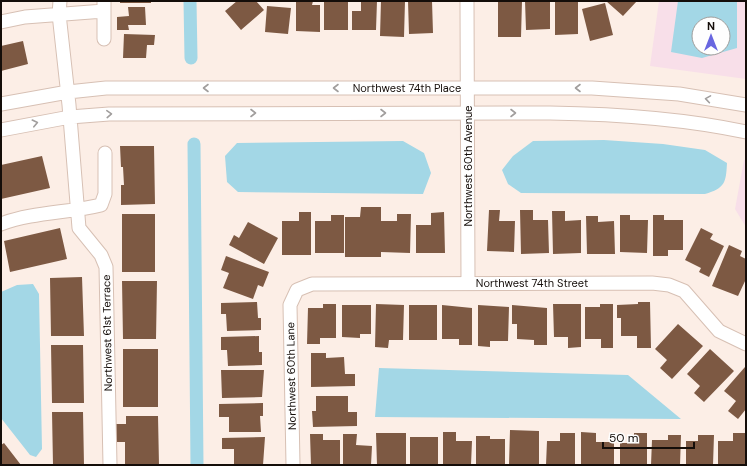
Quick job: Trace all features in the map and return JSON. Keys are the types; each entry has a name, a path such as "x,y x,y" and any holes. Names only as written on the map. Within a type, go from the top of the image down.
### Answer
{"street":[{"name":"Northwest 60th Avenue","path":"467,1 468,283"},
{"path":"1,22 60,8 104,6 104,39"},
{"name":"Northwest 61st Terrace","path":"60,8 79,228 100,254 106,267 110,465"},
{"name":"Northwest 74th Place","path":"1,104 68,92 151,88 467,88 635,90 678,94 746,105"},
{"path":"1,130 70,117 109,114 467,113 618,114 683,120 746,132"},
{"path":"1,224 12,219 77,210 100,205 105,194 104,153"},
{"name":"Northwest 74th Street","path":"297,290 312,284 652,283 669,285 684,291 719,330 746,344"},
{"name":"Northwest 60th Lane","path":"293,465 290,305 297,290"}],"shaded area":[{"path":"659,1 746,1 746,79 650,66"},
{"path":"744,160 746,160 746,227 735,209"}],"water":[{"path":"678,1 737,1 737,48 731,50 731,16 691,16 691,56 671,52"},
{"path":"692,56 709,56 702,58"},
{"path":"604,140 663,144 705,150 727,163 725,180 720,187 705,194 521,193 508,184 502,170 513,156 533,141"},
{"path":"403,141 424,153 431,173 423,194 238,192 227,182 225,156 237,143"},
{"path":"33,284 39,294 42,449 36,457 30,455 1,418 1,292 17,285"},
{"path":"379,368 628,375 681,419 375,417"}],"building":[{"path":"120,1 151,1 151,3 120,3"},
{"path":"237,1 256,1 264,10 241,30 225,11"},
{"path":"296,1 313,1 312,5 320,5 320,32 296,31"},
{"path":"324,1 348,1 348,30 324,30"},
{"path":"361,1 377,1 376,30 352,30 352,11 361,11"},
{"path":"381,1 405,1 404,37 380,36"},
{"path":"408,1 432,1 433,33 409,34"},
{"path":"498,1 522,1 521,37 498,37"},
{"path":"525,1 550,1 550,29 526,30"},
{"path":"555,1 578,1 578,34 555,35"},
{"path":"606,1 637,1 623,16"},
{"path":"605,3 613,35 590,41 582,9"},
{"path":"267,6 291,8 288,34 265,32"},
{"path":"128,7 145,7 146,25 128,25 129,30 117,30 117,17 129,16"},
{"path":"124,34 155,35 154,45 147,45 146,58 123,58"},
{"path":"23,41 28,64 1,71 1,46"},
{"path":"120,146 154,146 155,204 121,205 121,185 124,185"},
{"path":"42,156 50,188 1,199 1,165"},
{"path":"361,207 381,207 381,221 397,221 397,214 411,214 410,253 381,252 381,257 345,257 345,217 360,217"},
{"path":"489,210 500,210 499,221 515,221 514,252 487,251"},
{"path":"520,210 533,210 533,220 548,220 549,253 521,254"},
{"path":"552,211 565,211 565,221 581,220 581,253 553,254"},
{"path":"299,212 311,212 311,255 282,255 282,221 299,221"},
{"path":"444,212 445,253 416,253 416,225 431,225 431,213"},
{"path":"122,214 155,214 155,272 122,272"},
{"path":"331,215 344,215 344,253 315,253 315,221 331,221"},
{"path":"620,215 630,215 630,220 648,220 647,253 620,252"},
{"path":"653,215 664,215 664,220 683,220 683,250 668,250 668,256 653,256"},
{"path":"586,216 598,216 598,222 614,221 615,254 587,254"},
{"path":"248,222 278,238 264,264 229,245 234,235 239,238"},
{"path":"60,228 67,259 10,272 4,241"},
{"path":"701,228 713,234 710,239 724,246 709,277 699,272 701,268 685,260"},
{"path":"729,245 742,251 740,256 746,259 746,279 738,296 712,286"},
{"path":"226,256 269,272 263,287 258,285 253,299 223,288 229,273 221,270"},
{"path":"82,277 84,336 51,336 50,278"},
{"path":"122,281 157,281 156,339 123,339"},
{"path":"257,302 258,318 261,318 261,330 227,331 226,314 221,314 221,303"},
{"path":"638,302 650,302 651,348 637,348 637,336 621,336 621,318 617,318 617,305 638,304"},
{"path":"323,304 336,304 336,338 320,338 320,344 307,344 308,308 323,308"},
{"path":"376,304 404,305 403,340 389,340 388,348 375,347"},
{"path":"553,304 581,304 581,347 568,348 568,337 554,337"},
{"path":"600,304 613,304 613,348 601,348 601,339 585,339 585,307 600,307"},
{"path":"342,305 371,305 371,334 360,334 360,338 342,337"},
{"path":"409,305 437,305 437,340 409,340"},
{"path":"442,305 472,308 472,345 459,345 459,339 442,339"},
{"path":"478,305 509,307 508,341 490,341 490,347 478,346"},
{"path":"512,305 547,308 547,345 534,345 534,340 517,339 517,324 512,324"},
{"path":"678,324 703,346 672,379 660,368 667,360 655,349"},
{"path":"259,336 259,352 262,352 262,365 228,366 227,350 221,350 221,337"},
{"path":"51,345 83,345 84,403 52,403"},
{"path":"123,349 158,349 158,407 123,407"},
{"path":"710,349 734,371 704,402 694,393 700,386 687,374"},
{"path":"311,353 326,353 326,358 344,357 345,374 355,374 355,386 311,387"},
{"path":"745,367 746,409 738,419 728,411 736,401 724,391"},
{"path":"221,370 264,370 262,397 222,398"},
{"path":"316,396 348,396 348,412 357,412 357,426 313,427 312,411 316,411"},
{"path":"263,403 263,416 260,416 261,432 229,432 229,417 219,417 219,404"},
{"path":"52,412 83,412 84,465 53,465"},
{"path":"126,416 158,416 159,465 125,465 125,442 113,442 113,424 126,424"},
{"path":"510,430 539,431 539,465 509,465"},
{"path":"443,432 456,432 456,441 472,441 471,465 443,465"},
{"path":"581,432 596,433 596,442 614,442 614,465 581,465"},
{"path":"376,433 406,433 406,465 377,465"},
{"path":"560,433 575,433 575,465 546,465 547,441 560,441"},
{"path":"634,433 647,433 647,465 620,465 620,443 634,443"},
{"path":"733,433 746,433 746,465 718,465 718,441 733,441"},
{"path":"310,434 323,434 323,440 340,440 340,465 311,465"},
{"path":"343,434 357,434 356,445 372,446 371,465 343,465"},
{"path":"668,435 681,435 680,465 651,465 652,440 668,440"},
{"path":"698,435 714,435 713,465 686,465 686,441 698,441"},
{"path":"476,436 490,436 490,439 505,439 505,465 476,465"},
{"path":"265,437 263,465 234,465 234,449 222,449 222,438"},
{"path":"410,437 438,437 438,465 410,465"},
{"path":"4,443 21,465 1,465 1,445"}],"waterway":[{"path":"190,1 191,58"},
{"path":"194,144 197,465"}]}
